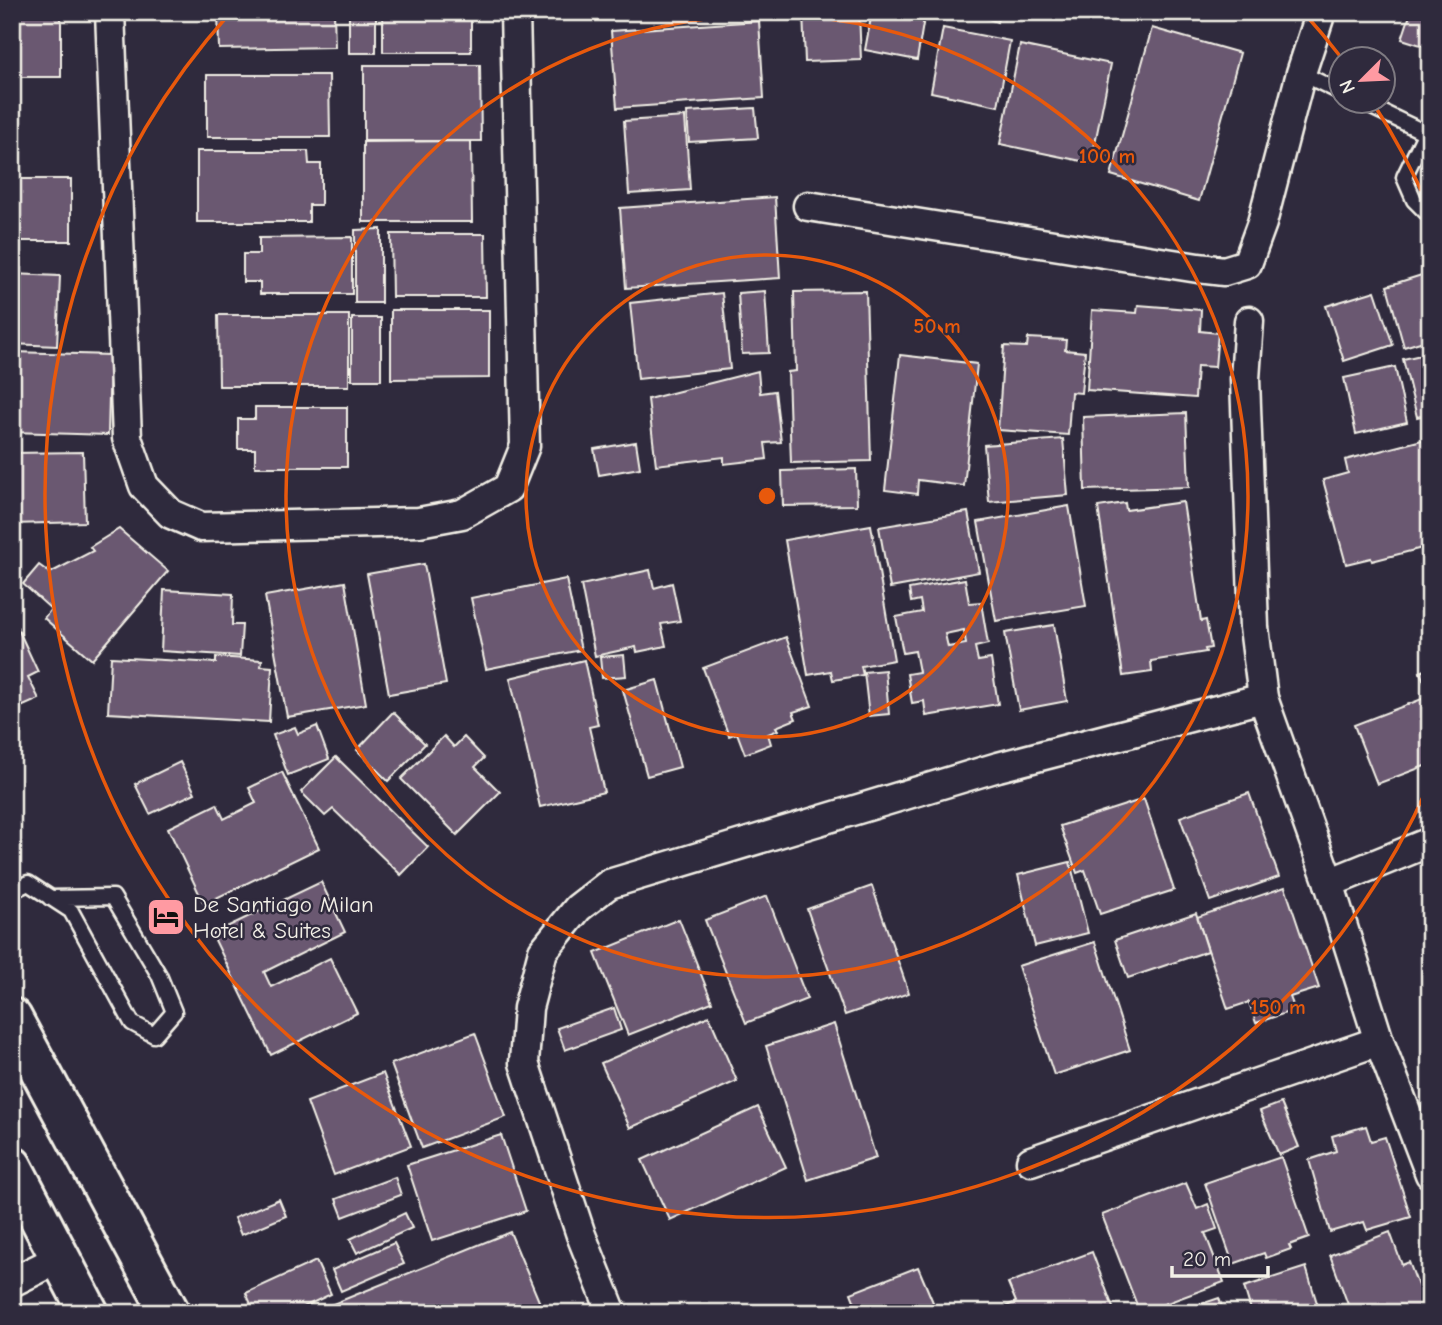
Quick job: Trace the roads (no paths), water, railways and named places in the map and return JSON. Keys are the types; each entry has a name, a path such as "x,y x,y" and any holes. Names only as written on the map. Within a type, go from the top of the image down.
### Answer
{"main road":[{"path":"12,1018 25,1073 170,1313"},
{"path":"12,1166 89,1313"}],"street":[{"path":"110,12 127,438 144,486 171,514 201,527 419,522 462,514 508,488 525,446 515,12"},
{"path":"808,206 1198,268 1224,271 1247,264 1262,223 1301,73 1321,12"},
{"path":"1249,321 1245,379 1254,627 1264,698 1329,883 1379,1041 1430,1174"},
{"path":"612,1313 581,1235 524,1063 528,1008 543,951 578,908 609,884 998,767 1264,698"},
{"path":"1329,883 1430,842"},
{"path":"1031,1161 1379,1041"},
{"path":"12,1282 60,1258"}],"lane":[{"path":"1301,73 1326,85"},
{"path":"1390,116 1427,134 1404,177 1414,200 1426,212 1430,212"},
{"path":"12,891 28,883 50,898 71,911 132,1023 154,1035 174,1012 159,975 113,897 50,898"}],"place":[{"name":"De Santiago Milan Hotel & Suites","path":"166,917"}]}
